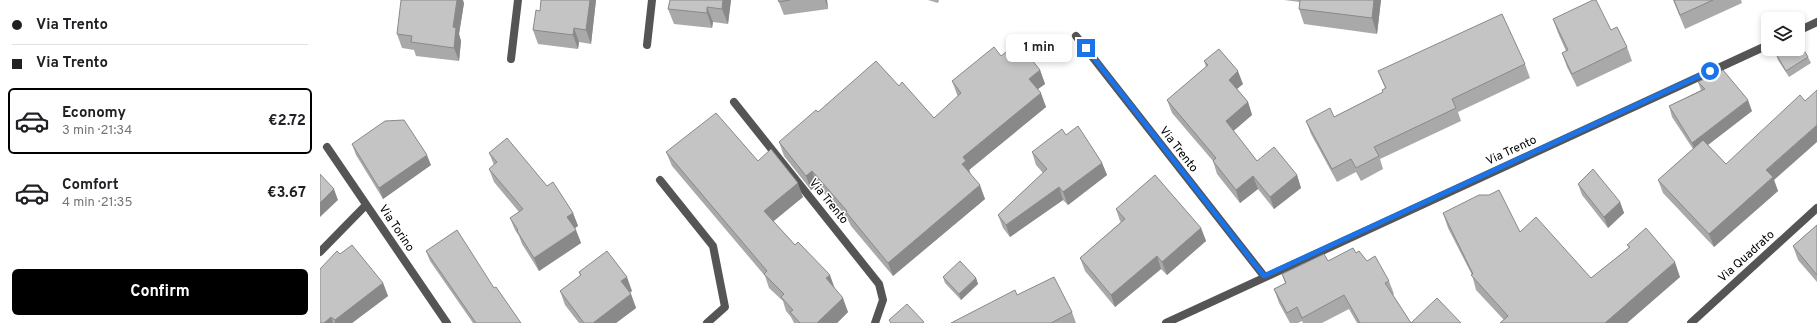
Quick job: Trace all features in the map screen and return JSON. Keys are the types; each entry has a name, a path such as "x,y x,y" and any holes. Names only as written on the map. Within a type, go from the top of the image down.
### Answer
{"street":[{"path":"511,59 518,0"},
{"path":"647,45 652,0"},
{"path":"1805,28 1817,22"},
{"name":"Via Trento","path":"1076,36 1264,276"},
{"name":"Via Trento","path":"1166,323 1264,276 1761,48"},
{"name":"Via Trento","path":"734,102 879,284 883,300 875,323"},
{"name":"Via Torino","path":"327,147 447,323"},
{"path":"660,180 713,246 725,307 707,323"},
{"path":"320,252 366,205"},
{"name":"Via Quadrato","path":"1691,323 1817,208"}],"building":[{"path":"401,0 457,0 453,27 456,28 454,48 411,42 412,36 397,34"},
{"path":"541,0 590,0 586,30 574,28 573,35 533,30 536,10 540,11"},
{"path":"670,0 723,0 722,9 707,7 707,13 668,9"},
{"path":"778,0 790,0 779,2"},
{"path":"1300,0 1374,0 1372,18 1299,9"},
{"path":"1593,0 1596,0 1611,30 1617,27 1627,47 1572,74 1562,53 1568,50 1553,19"},
{"path":"1674,0 1713,0 1680,15"},
{"path":"1502,14 1525,64 1452,99 1456,108 1374,147 1379,156 1356,168 1351,159 1332,169 1306,121 1330,108 1334,117 1383,92 1382,90 1386,88 1378,71"},
{"path":"1018,43 1040,70 1029,79 1041,93 963,157 966,161 962,164 980,185 888,263 846,212 847,211 812,171 806,176 779,142 816,110 818,112 876,61 899,86 902,82 934,118 961,93 952,81 994,47 1001,56"},
{"path":"1219,49 1238,71 1229,80 1248,102 1226,121 1257,161 1274,147 1297,175 1270,197 1253,176 1236,190 1213,161 1216,158 1167,100 1208,65 1204,61"},
{"path":"1805,52 1808,57 1786,71 1777,56 1805,56"},
{"path":"1723,70 1748,100 1692,143 1669,106 1705,89 1698,82"},
{"path":"1817,90 1817,125 1766,170 1773,177 1709,234 1658,180 1703,140 1726,164 1800,95 1805,101"},
{"path":"716,113 758,161 771,149 798,183 764,211 795,245 798,242 830,275 826,278 843,298 817,323 800,323 790,312 793,310 781,297 784,294 764,274 767,271 666,152"},
{"path":"404,120 427,155 379,188 352,144 385,121"},
{"path":"1078,126 1102,163 1063,192 1059,187 1006,225 998,215 1047,169 1032,152 1062,129 1066,135"},
{"path":"507,138 547,186 553,182 573,213 567,217 576,230 534,258 510,218 523,209 489,169 497,162 489,153"},
{"path":"1593,169 1620,202 1604,217 1578,184"},
{"path":"320,174 334,189 320,203"},
{"path":"1155,175 1201,228 1162,262 1157,256 1111,295 1080,258 1125,219 1116,209"},
{"path":"1499,190 1520,232 1536,217 1591,278 1630,247 1627,245 1646,228 1675,262 1605,323 1500,323 1508,316 1471,275 1473,274 1443,213 1479,195 1489,195"},
{"path":"1817,225 1817,275 1793,246"},
{"path":"457,230 494,288 496,287 521,323 476,323 426,251"},
{"path":"352,245 383,283 335,320 331,317 324,323 320,323 320,269 337,251 340,254"},
{"path":"1353,248 1356,253 1359,251 1367,261 1375,256 1389,281 1385,283 1411,323 1360,323 1344,295 1302,318 1297,307 1287,313 1274,289 1286,283 1282,274 1324,254 1328,261"},
{"path":"607,251 627,277 621,281 631,294 593,323 584,323 560,291 581,275 579,272"},
{"path":"960,261 976,278 959,294 943,277"},
{"path":"1054,277 1072,312 1051,323 951,323 1015,290 1017,295"},
{"path":"1437,298 1461,323 1411,323"},
{"path":"907,304 924,322 891,323 889,320"}],"route":[{"path":"1086,48 1264,276 1710,71"}]}
